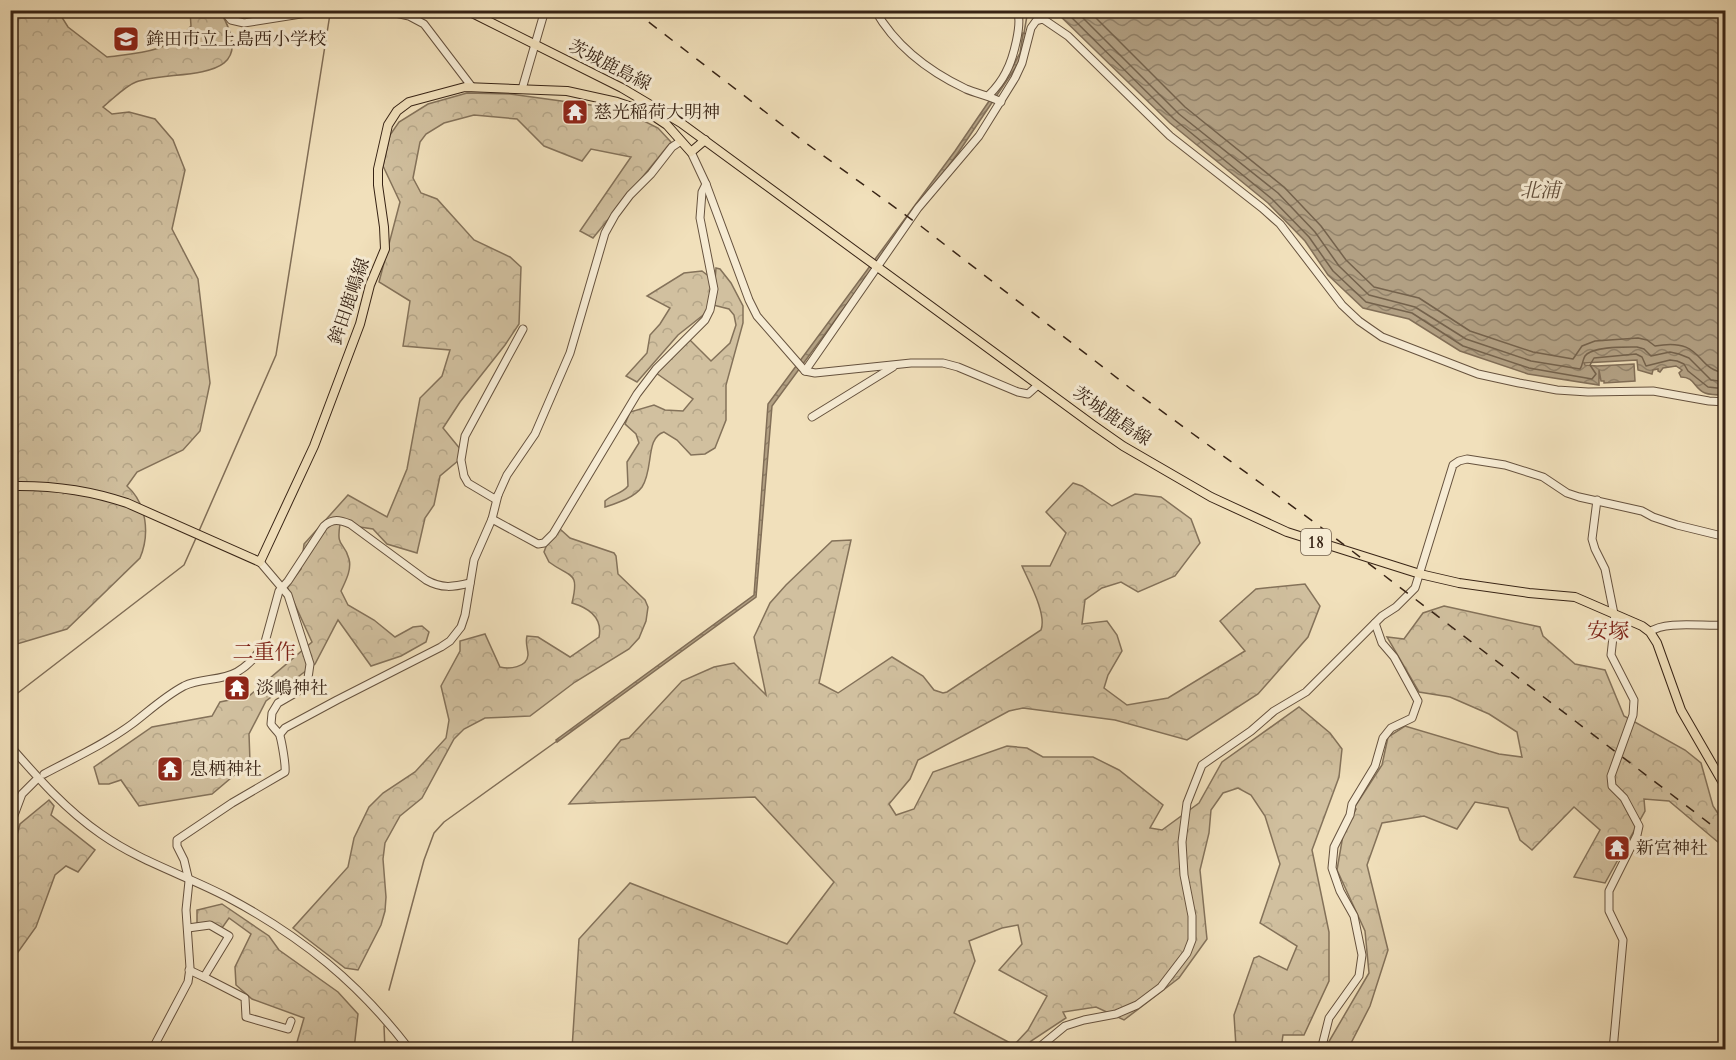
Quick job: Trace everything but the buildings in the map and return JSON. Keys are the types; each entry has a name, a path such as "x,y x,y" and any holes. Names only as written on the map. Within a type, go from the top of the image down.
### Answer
{"main road":[{"name":"茨城鹿島線","path":"466,10 622,88 662,111 705,140 1123,446 1221,502 1287,531 1420,574 1459,584 1575,597 1642,626 1650,632"},
{"name":"鉾田鹿嶋線","path":"260,562 314,446 360,324 370,285 384,249 378,169 382,144 391,117 402,106 409,102 472,87 567,91 617,102 658,118 691,152"},
{"path":"691,152 705,140"},
{"path":"10,486 59,487 107,496 260,562"},
{"path":"1650,632 1661,653 1681,710 1725,788"}],"street":[{"path":"223,10 231,20 244,23 326,10"},
{"path":"382,10 409,16 424,24 472,87"},
{"path":"522,89 544,10"},
{"path":"875,10 892,35 928,69 969,90 989,95 1001,102"},
{"path":"989,95 1008,69 1017,32 1019,14 1017,10"},
{"path":"801,367 874,264 979,136 1022,63 1031,28 1036,21 1043,19 1068,36 1170,136 1280,224 1342,305 1359,321 1383,337 1478,374 1519,383 1557,390 1588,392 1653,391 1725,402"},
{"path":"617,102 622,88"},
{"path":"280,734 285,728 450,641 460,627 465,615 474,560 492,519 498,495 507,475 535,434 567,363 605,233 630,195 651,174 672,147 681,141"},
{"path":"691,152 706,184 748,300 757,316 801,367 815,373 943,363 1018,392 1028,394 1038,385"},
{"path":"492,519 538,544 544,543 553,534 637,394 676,346 705,320 710,310 714,290 700,218 702,192 706,184"},
{"path":"498,495 495,499 468,483 461,460 465,436 523,329"},
{"path":"812,417 896,365"},
{"path":"1036,1050 1065,1026 1116,1014 1152,996 1187,953 1192,940 1192,916 1184,875 1182,842 1187,803 1202,765 1251,731 1274,711 1306,692 1382,616 1396,607 1415,588 1453,465 1459,460 1476,460 1505,465 1543,477 1573,495 1642,511 1677,525 1725,537"},
{"path":"1597,500 1592,539 1606,570 1614,613 1611,655 1634,700 1634,709 1611,776 1612,786 1624,798 1639,826 1637,835 1609,891 1609,911 1623,940 1613,1050"},
{"path":"44,774 131,725 186,685 208,679 224,678 247,665 265,642 279,591 324,526 333,520 350,524 437,586 450,587 470,583"},
{"path":"152,1050 186,987 189,970 186,910 189,881 177,840 232,803 285,772 286,762 282,756 280,734 271,724 274,707 304,686 309,670 308,657 288,595 260,562"},
{"path":"1321,1050 1329,1018 1359,976 1362,955 1354,916 1340,891 1332,868 1334,847 1350,816 1352,804 1375,766 1383,738 1391,728 1413,718 1418,701 1394,657 1382,643 1376,624"},
{"path":"1650,632 1655,628 1674,625 1725,625"},
{"path":"10,746 50,791 82,820 131,853 226,897 282,928 301,942 355,986 379,1011 410,1050"},
{"path":"10,826 22,794 35,781"},
{"path":"188,928 210,925 229,936 204,977"},
{"path":"189,970 245,998 246,1017 288,1029 291,1021"}],"green space":[{"path":"11,11 58,11 68,27 107,57 153,50 174,41 191,26 190,11 220,11 231,35 231,52 224,63 210,70 136,82 103,107 112,114 129,112 155,119 173,140 185,170 172,229 198,279 210,383 200,431 183,450 137,472 127,486 139,501 145,520 145,539 140,558 67,629 17,644 11,641"},
{"path":"467,93 510,94 620,109 658,128 671,142 593,238 580,231 631,157 591,149 582,161 544,146 517,119 474,115 444,123 426,134 420,142 413,178 421,193 437,199 474,240 510,257 521,267 519,324 443,428 465,455 440,476 434,505 425,518 417,553 387,544 373,529 340,524 340,541 350,563 348,576 341,591 348,605 374,620 395,637 413,627 422,626 429,632 426,642 401,656 371,666 338,620 315,664 266,701 249,734 250,762 212,794 139,806 121,780 99,784 94,767 152,727 212,716 220,702 249,696 312,642 287,587 301,569 304,544 348,495 387,517 407,469 420,398 442,376 450,350 403,346 410,301 379,282 400,202 383,166 390,135 399,122 428,104"},
{"path":"716,268 720,269 731,283 743,306 743,323 726,385 726,420 715,448 705,454 691,455 677,440 664,432 658,435 652,447 646,480 642,487 630,497 605,507 605,501 628,486 627,462 639,443 636,434 625,424 630,412 654,405 665,410 683,411 693,399 656,373 688,338 711,361 730,343 736,325 734,315 729,309 713,305"},
{"path":"702,271 711,278 713,292 707,312 678,335 637,382 626,376 647,353 650,335 670,308 647,296 684,273"},
{"path":"1073,483 1082,486 1112,506 1135,494 1161,497 1191,519 1200,543 1175,576 1138,592 1121,582 1102,588 1085,600 1082,624 1107,621 1117,635 1122,651 1108,675 1104,688 1127,705 1168,698 1245,651 1220,621 1256,589 1305,584 1320,606 1308,637 1258,694 1187,740 1115,720 1023,708 1009,711 918,760 910,779 889,804 896,815 914,809 933,772 1007,746 1027,748 1043,757 1093,757 1119,770 1163,805 1150,828 1162,830 1199,803 1222,762 1299,707 1330,733 1342,749 1339,777 1312,850 1329,932 1329,981 1304,1035 1283,1035 1281,1049 1234,1049 1236,1047 1234,1015 1254,958 1259,956 1287,970 1297,946 1260,923 1280,864 1265,816 1251,795 1238,788 1223,793 1211,810 1209,833 1200,870 1207,939 1179,978 1124,1020 1096,1007 1063,1012 1066,1018 1031,1041 1024,1049 572,1049 579,939 630,883 787,944 834,882 755,797 569,804 621,740 629,738 682,681 714,667 734,663 766,695 754,637 770,603 832,541 851,540 819,683 838,693 892,657 923,676 934,690 947,692 1041,630 1042,616 1022,566 1050,566 1066,533 1046,512","holes":["1018,925 1022,944 999,970 1047,996 1028,1030 1014,1045 954,1013 975,961 969,941 1002,928"]},
{"path":"560,529 570,538 614,553 618,574 645,600 648,607 646,621 639,638 629,649 575,682 530,716 485,718 464,729 454,739 422,798 400,816 385,843 383,859 386,897 381,925 358,970 345,968 293,928 348,867 354,838 369,807 383,793 415,772 446,738 449,720 441,686 460,651 460,641 485,634 500,667 508,668 517,667 527,659 527,636 538,637 570,657 599,637 597,619 589,611 572,603 574,580 568,573 549,562 544,552 547,544"},
{"path":"1444,606 1540,627 1543,636 1575,664 1605,670 1624,716 1685,750 1701,763 1713,806 1725,824 1725,848 1669,801 1644,799 1645,811 1605,883 1574,877 1600,830 1574,807 1532,850 1520,840 1508,808 1475,802 1457,829 1424,816 1382,823 1367,865 1388,950 1370,1006 1348,1049 1324,1050 1369,973 1365,931 1337,870 1343,835 1356,809 1354,808 1382,765 1388,737 1405,726 1499,754 1522,757 1517,732 1489,714 1450,697 1419,692 1387,637 1404,639 1423,613"},
{"path":"49,800 54,806 51,815 95,850 78,872 66,866 55,875 36,927 11,962 11,857 20,824"},
{"path":"222,904 269,936 279,950 338,992 358,1014 354,1049 295,1049 304,1018 252,999 236,985 235,967 251,934 229,918 222,928 197,924 197,910"}],"water":[{"name":"北浦","path":"1055,11 1725,11 1725,395 1701,391 1692,381 1681,377 1679,373 1682,370 1676,366 1663,368 1660,372 1658,369 1653,370 1652,374 1638,370 1637,360 1584,363 1597,366 1634,364 1635,381 1604,383 1601,381 1599,370 1599,385 1528,374 1460,351 1409,319 1363,308 1328,275 1305,241 1268,203 1170,123"},
{"path":"1023,33 1026,34 1023,54 1016,67 958,153 772,406 756,597 557,742 556,740 754,595 768,404 955,151 1013,66 1020,53"}],"waterway":[{"path":"1024,33 1028,10"},
{"path":"199,531 276,355 330,14"},
{"path":"10,699 184,565 196,538"},
{"path":"389,990 424,860 434,833 444,822 557,741"},
{"path":"384,1026 385,1050"}],"railway":[{"path":"633,10 803,141 922,227 1130,388 1318,525 1726,836"}],"place":[{"name":"鉾田市立上島西小学校","path":"126,39"},
{"name":"慈光稲荷大明神","path":"575,112"},
{"name":"淡嶋神社","path":"237,688"},
{"name":"息栖神社","path":"170,769"},
{"name":"新宮神社","path":"1617,848"}],"district":[{"name":"安塚","path":"1608,631"},
{"name":"二重作","path":"264,652"}]}
